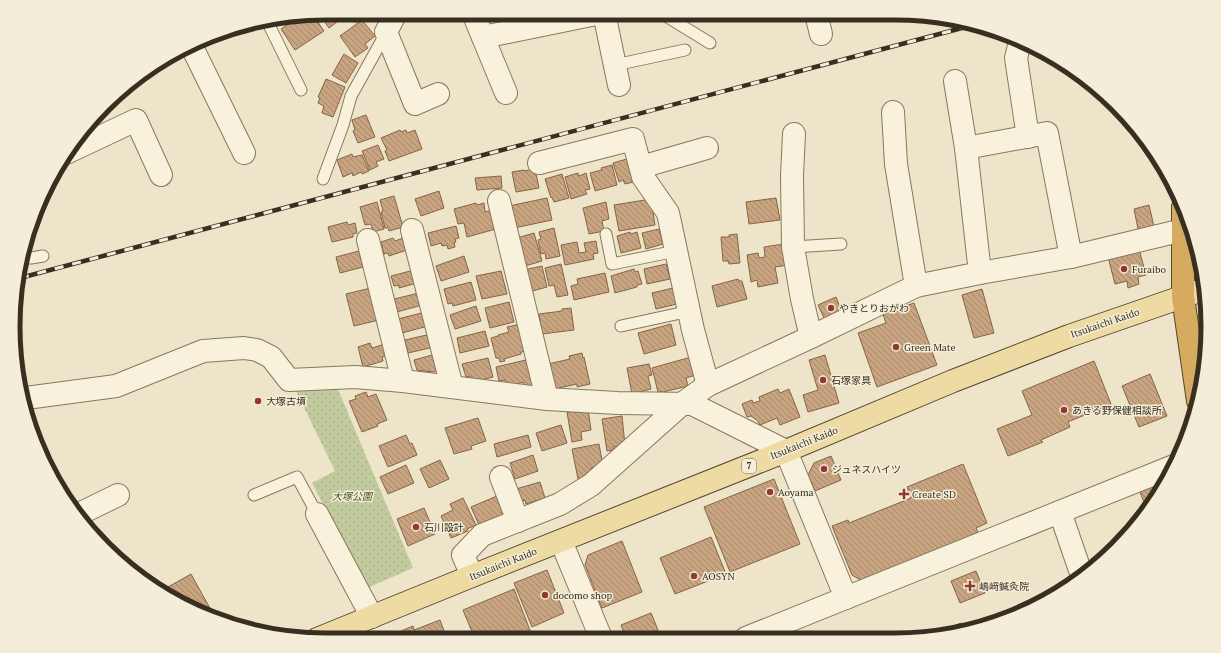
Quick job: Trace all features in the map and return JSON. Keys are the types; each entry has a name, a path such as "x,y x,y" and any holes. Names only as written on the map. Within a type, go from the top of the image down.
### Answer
{"highway":[{"path":"1183,223 1183,297 1195,383"}],"main road":[{"name":"Itsukaichi Kaido","path":"332,633 786,451 953,381 1062,338 1199,291"}],"street":[{"path":"392,20 386,32 416,104 438,94"},
{"path":"476,20 506,93"},
{"path":"483,36 565,20"},
{"path":"605,20 617,75"},
{"path":"1019,46 1016,58 1028,137"},
{"path":"193,51 244,153"},
{"path":"955,81 966,148 980,273"},
{"path":"893,112 896,164 916,286"},
{"path":"79,146 136,120 161,175"},
{"path":"966,148 1047,133 1071,257"},
{"path":"794,134 792,176 793,246 802,299 811,337"},
{"path":"539,163 633,139 643,176 668,213 694,330 708,384"},
{"path":"640,167 707,148"},
{"path":"499,201 547,399"},
{"path":"412,230 452,387"},
{"path":"472,576 463,555 482,535 560,504 591,485 683,403 708,384 811,337 916,286 1071,257 1183,230"},
{"path":"368,240 403,381"},
{"path":"28,398 116,386 203,351 244,348 257,350 271,357 289,380 355,377 403,381 547,399 617,403 692,404 786,451 846,598"},
{"path":"758,633 1165,470"},
{"path":"501,477 518,521"},
{"path":"83,512 118,495"},
{"path":"1060,512 1080,571"},
{"path":"317,514 372,617"},
{"path":"561,541 599,633"}],"lane":[{"path":"672,20 710,43"},
{"path":"269,26 301,90"},
{"path":"323,179 343,125 351,96 386,32"},
{"path":"617,75 685,50"},
{"path":"606,234 612,264 676,251"},
{"path":"793,246 840,244"},
{"path":"28,258 43,256"},
{"path":"621,326 690,311"},
{"path":"254,495 297,477 317,514"}],"green space":[{"name":"大塚公園","path":"294,387 337,387 413,568 367,588 312,483 335,471"}],"building":[{"path":"317,20 324,31 295,50 281,29 291,22"},
{"path":"323,20 339,20 329,28"},
{"path":"362,20 375,36 365,44 368,48 355,57 340,36"},
{"path":"344,54 358,63 346,83 332,75"},
{"path":"326,79 345,87 333,117 322,113 324,106 318,103 320,98 318,97"},
{"path":"366,115 375,137 358,143 353,131 355,130 352,120"},
{"path":"400,130 401,132 406,130 407,133 415,130 422,149 389,161 385,151 387,150 381,138"},
{"path":"378,145 384,159 376,162 378,166 370,170 362,151"},
{"path":"352,154 353,157 362,155 369,171 362,174 361,172 353,176 352,173 343,177 337,160"},
{"path":"630,158 637,181 625,184 623,180 619,182 613,163"},
{"path":"612,165 617,185 595,191 590,173 602,170 601,168"},
{"path":"535,169 539,188 516,192 512,172"},
{"path":"578,173 579,176 586,173 590,189 585,190 587,194 571,199 565,177"},
{"path":"562,174 569,198 554,202 552,197 551,198 545,179"},
{"path":"501,176 502,188 477,190 475,178"},
{"path":"439,191 444,208 421,216 415,199"},
{"path":"394,196 403,227 389,231 388,228 385,228 380,200"},
{"path":"547,198 552,220 514,228 509,206"},
{"path":"776,198 780,220 749,224 746,202"},
{"path":"651,199 655,225 619,231 614,205"},
{"path":"377,202 384,229 373,232 371,224 365,225 360,207"},
{"path":"606,202 609,219 602,221 604,231 589,234 583,208"},
{"path":"476,203 477,205 484,203 485,212 492,210 496,229 467,237 464,223 458,224 454,209"},
{"path":"1149,205 1155,231 1139,234 1134,209"},
{"path":"347,222 348,225 355,223 357,233 353,234 353,237 332,242 328,227"},
{"path":"456,226 459,238 455,239 455,247 448,249 447,245 442,246 441,243 431,246 428,233"},
{"path":"554,228 560,256 546,259 545,253 541,254 538,240 541,239 539,232"},
{"path":"659,229 663,244 646,249 642,233"},
{"path":"630,232 631,234 637,232 641,248 621,253 617,236"},
{"path":"534,233 542,261 525,266 517,238"},
{"path":"737,234 740,263 729,264 728,261 723,261 721,237 729,237 729,235"},
{"path":"393,238 395,241 403,238 407,250 389,256 388,253 384,254 381,242"},
{"path":"596,241 598,253 593,254 594,259 565,265 561,245 577,242 579,253 586,252 584,243"},
{"path":"784,244 788,265 775,267 778,283 758,287 757,280 751,282 747,255 758,253 759,258 765,257 764,247"},
{"path":"1139,249 1146,275 1138,277 1139,284 1128,288 1127,281 1115,284 1108,257"},
{"path":"359,251 363,267 340,273 336,257"},
{"path":"464,256 469,272 441,281 436,266"},
{"path":"561,264 568,295 557,297 554,285 549,286 545,268"},
{"path":"666,264 670,279 647,284 644,269"},
{"path":"542,266 547,287 529,292 524,270"},
{"path":"634,269 635,272 638,271 642,284 637,285 637,287 615,293 611,276"},
{"path":"414,270 417,283 399,288 399,285 394,286 391,276"},
{"path":"501,271 507,294 482,299 476,276"},
{"path":"605,273 609,292 574,300 571,286 578,284 577,279"},
{"path":"738,279 739,281 742,281 747,299 717,307 712,286"},
{"path":"471,282 476,300 453,306 452,303 448,304 444,289"},
{"path":"371,288 379,320 354,326 346,294"},
{"path":"673,288 677,304 656,309 652,293"},
{"path":"982,289 994,333 974,338 962,295"},
{"path":"419,293 422,305 397,312 394,299"},
{"path":"836,297 842,312 825,320 818,305"},
{"path":"509,302 514,322 490,328 485,308"},
{"path":"914,303 937,365 877,387 858,333 886,323 883,314"},
{"path":"476,306 481,321 455,329 450,315"},
{"path":"571,308 574,330 542,334 539,314 562,311 562,309"},
{"path":"425,312 428,326 402,333 398,319"},
{"path":"521,324 525,351 500,362 499,358 496,358 491,338 509,332 507,327"},
{"path":"671,324 676,345 644,354 638,333"},
{"path":"485,331 489,346 460,353 457,338"},
{"path":"431,334 434,347 408,353 405,340"},
{"path":"370,343 372,348 385,344 388,355 382,357 383,361 363,367 358,347"},
{"path":"582,353 590,384 577,387 577,384 554,389 548,364 570,359 569,356"},
{"path":"436,354 440,370 433,372 417,370 414,360"},
{"path":"825,355 839,403 808,412 803,395 818,390 809,360"},
{"path":"691,357 696,375 686,378 688,386 658,392 652,368"},
{"path":"488,358 493,377 477,381 476,379 472,380 470,376 466,377 462,364"},
{"path":"526,360 533,387 524,386 523,382 514,385 506,384 505,380 499,381 496,367"},
{"name":"あきる野保健相談所","path":"1094,361 1111,404 1068,422 1070,427 1041,440 1043,442 1008,456 997,429 1032,415 1022,391"},
{"path":"649,364 652,375 648,376 651,389 632,394 627,368"},
{"path":"1150,374 1167,416 1139,427 1122,386"},
{"path":"778,389 780,393 789,389 800,417 780,425 777,418 760,425 758,421 751,416 747,417 742,404 752,400 753,403 760,401 759,397"},
{"path":"366,392 368,397 376,394 387,420 377,424 378,426 362,432 349,401 356,399 355,396"},
{"path":"588,409 591,430 581,432 582,440 572,442 567,412"},
{"path":"622,416 625,445 613,447 614,450 607,451 602,419"},
{"path":"478,418 486,441 471,446 472,449 454,454 445,428"},
{"path":"561,425 567,443 542,451 536,433"},
{"path":"406,435 410,444 412,443 417,455 388,467 379,446"},
{"path":"528,435 531,447 497,457 494,444"},
{"path":"599,444 603,466 591,468 592,474 588,477 578,479 572,449"},
{"path":"533,455 538,471 515,479 510,463"},
{"name":"ジュネスハイツ","path":"831,456 841,480 815,491 808,475 814,463"},
{"path":"440,460 449,479 429,488 420,469"},
{"path":"963,464 987,523 976,528 979,534 862,581 852,575 832,526 848,520 849,523 911,498 907,487"},
{"path":"406,465 414,483 388,494 380,477"},
{"path":"774,479 800,544 730,572 704,507"},
{"path":"540,482 545,498 526,504 525,500 520,502 516,489"},
{"path":"1156,486 1144,504 1140,492"},
{"path":"497,496 505,514 479,525 471,507"},
{"path":"463,498 476,525 467,529 468,531 451,538 441,516 453,510 450,504"},
{"name":"石川設計","path":"424,508 435,534 408,546 397,519"},
{"path":"711,537 726,574 675,594 660,558"},
{"path":"622,541 642,592 602,608 585,565 588,555"},
{"path":"547,570 564,613 532,627 514,583"},
{"path":"976,571 985,593 960,603 951,581"},
{"path":"191,574 211,611 173,592 167,588"},
{"path":"514,589 531,633 473,633 463,610"},
{"path":"651,613 658,630 650,633 624,633 621,625"},
{"path":"440,620 445,633 396,633 413,626 414,630"},
{"path":"961,623 962,625 954,627 948,628"}],"railway":[{"path":"24,277 963,28"}],"place":[{"name":"Furaibo","path":"1124,269"},
{"name":"やきとりおがわ","path":"831,308"},
{"name":"Green Mate","path":"896,347"},
{"name":"石塚家具","path":"823,380"},
{"name":"大塚古墳","path":"258,401"},
{"name":"あきる野保健相談所","path":"1064,410"},
{"name":"ジュネスハイツ","path":"824,469"},
{"name":"Aoyama","path":"770,492"},
{"name":"Create SD","path":"904,494"},
{"name":"石川設計","path":"416,527"},
{"name":"AOSYN","path":"694,576"},
{"name":"嶋﨑鍼灸院","path":"970,586"},
{"name":"docomo shop","path":"545,595"}]}
